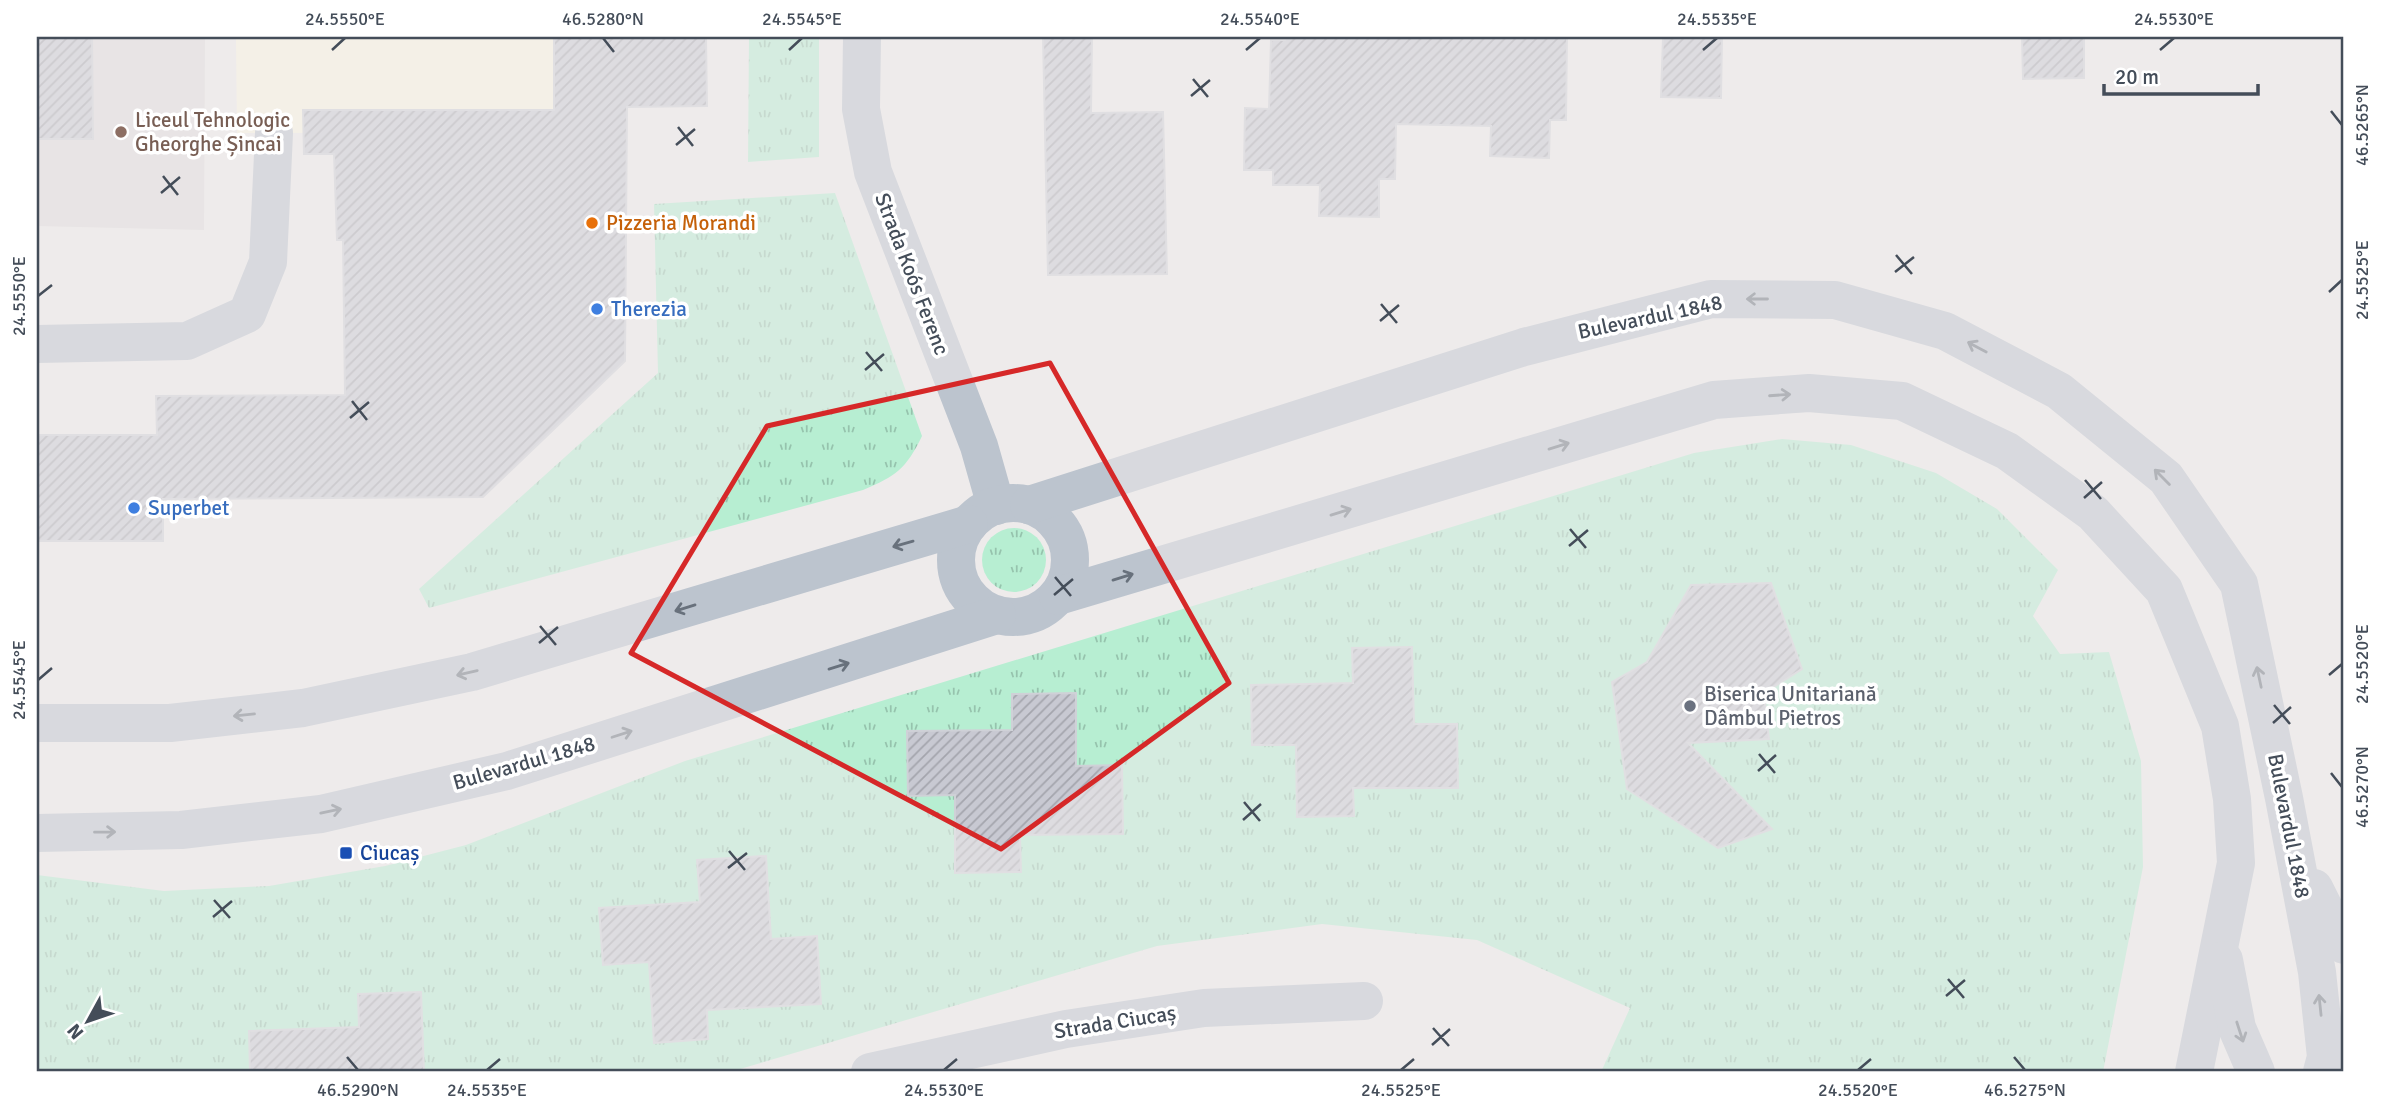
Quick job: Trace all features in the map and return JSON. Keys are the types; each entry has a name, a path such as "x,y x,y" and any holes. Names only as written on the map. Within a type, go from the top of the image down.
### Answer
{"street":[{"name":"Strada Koós Ferenc","path":"862,37 861,109 873,172 979,446 998,512"},
{"path":"37,344 187,341 247,314 268,261 274,133"},
{"name":"Bulevardul 1848","path":"37,723 170,723 303,708 472,672 998,512 1537,343 1711,299 1835,300 1945,331 2059,391 2165,478 2239,584 2284,798 2316,972 2326,1057 2322,1072"},
{"path":"1058,596 1714,400 1809,393 1902,401 2007,451 2039,474 2093,513 2164,590 2220,726 2232,799 2235,863 2194,1072"},
{"path":"998,512 1049,516 1064,533 1071,555 1068,577 1058,596 1045,608 1014,618 997,615 977,605 959,577 956,566 958,544 998,512"},
{"name":"Bulevardul 1848","path":"37,833 181,830 334,811 508,771 997,615"},
{"path":"2291,840 2344,945"},
{"path":"2221,941 2237,1028 2256,1072"},
{"name":"Strada Ciucaș","path":"870,1072 1066,1029 1190,1010 1364,1001"}],"highlighted area":[{"path":"1050,363 1229,683 1001,849 631,653 767,426"}],"shaded area":[{"name":"Liceul Tehnologic Gheorghe Șincai","path":"37,37 205,37 204,230 37,226"},
{"path":"236,37 706,37 707,106 555,107 556,132 237,133"}],"green space":[{"path":"749,37 819,37 819,157 748,162"},
{"path":"835,193 922,436 905,464 884,480 863,490 429,608 419,589 658,373 654,204"},
{"path":"1782,439 1851,445 1936,473 1997,509 2058,570 2033,616 2060,654 2109,652 2141,761 2143,867 2103,1072 1601,1072 1630,1008 1477,940 1322,924 1157,946 730,1072 37,1072 37,875 164,891 269,886 385,866 466,845 685,761 1694,453"},
{"path":"1014,528 1032,534 1040,542 1046,560 1040,578 1032,586 1014,592 996,586 988,578 982,560 988,542 996,534"}],"building":[{"path":"37,37 92,37 93,139 37,139"},
{"path":"554,37 706,37 707,106 627,107 625,361 483,497 163,499 163,541 37,541 37,435 157,435 156,396 345,395 343,240 337,240 334,154 304,154 303,110 554,110"},
{"path":"1043,37 1092,37 1091,113 1163,112 1167,274 1048,275"},
{"path":"1285,37 1567,37 1566,120 1550,120 1549,158 1490,156 1491,126 1396,124 1395,179 1379,179 1379,217 1319,216 1320,185 1273,185 1273,170 1244,170 1245,108 1269,109 1271,40 1285,40"},
{"path":"1663,37 1722,37 1721,98 1661,97"},
{"path":"2022,37 2084,37 2084,78 2023,79"},
{"name":"Biserica Unitariană Dâmbul Pietros","path":"1771,583 1802,669 1764,693 1769,739 1688,743 1772,829 1718,848 1627,789 1612,682 1647,662 1691,585"},
{"path":"1412,647 1414,724 1457,724 1458,788 1353,788 1354,816 1297,817 1296,745 1252,745 1251,685 1353,683 1352,648"},
{"path":"1076,693 1076,766 1122,765 1123,834 1020,835 1021,872 955,873 955,795 908,796 907,731 1012,730 1012,694"},
{"path":"766,856 771,939 817,936 821,1004 707,1010 708,1039 654,1043 649,962 603,965 599,908 700,902 697,860"},
{"path":"421,992 424,1072 250,1072 249,1031 359,1027 358,994"}],"place":[{"name":"Liceul Tehnologic Gheorghe Șincai","path":"121,132"},
{"name":"Pizzeria Morandi","path":"592,223"},
{"name":"Therezia","path":"597,309"},
{"name":"Superbet","path":"134,508"},
{"name":"Biserica Unitariană Dâmbul Pietros","path":"1690,706"},
{"name":"Ciucaș","path":"346,853"}]}
